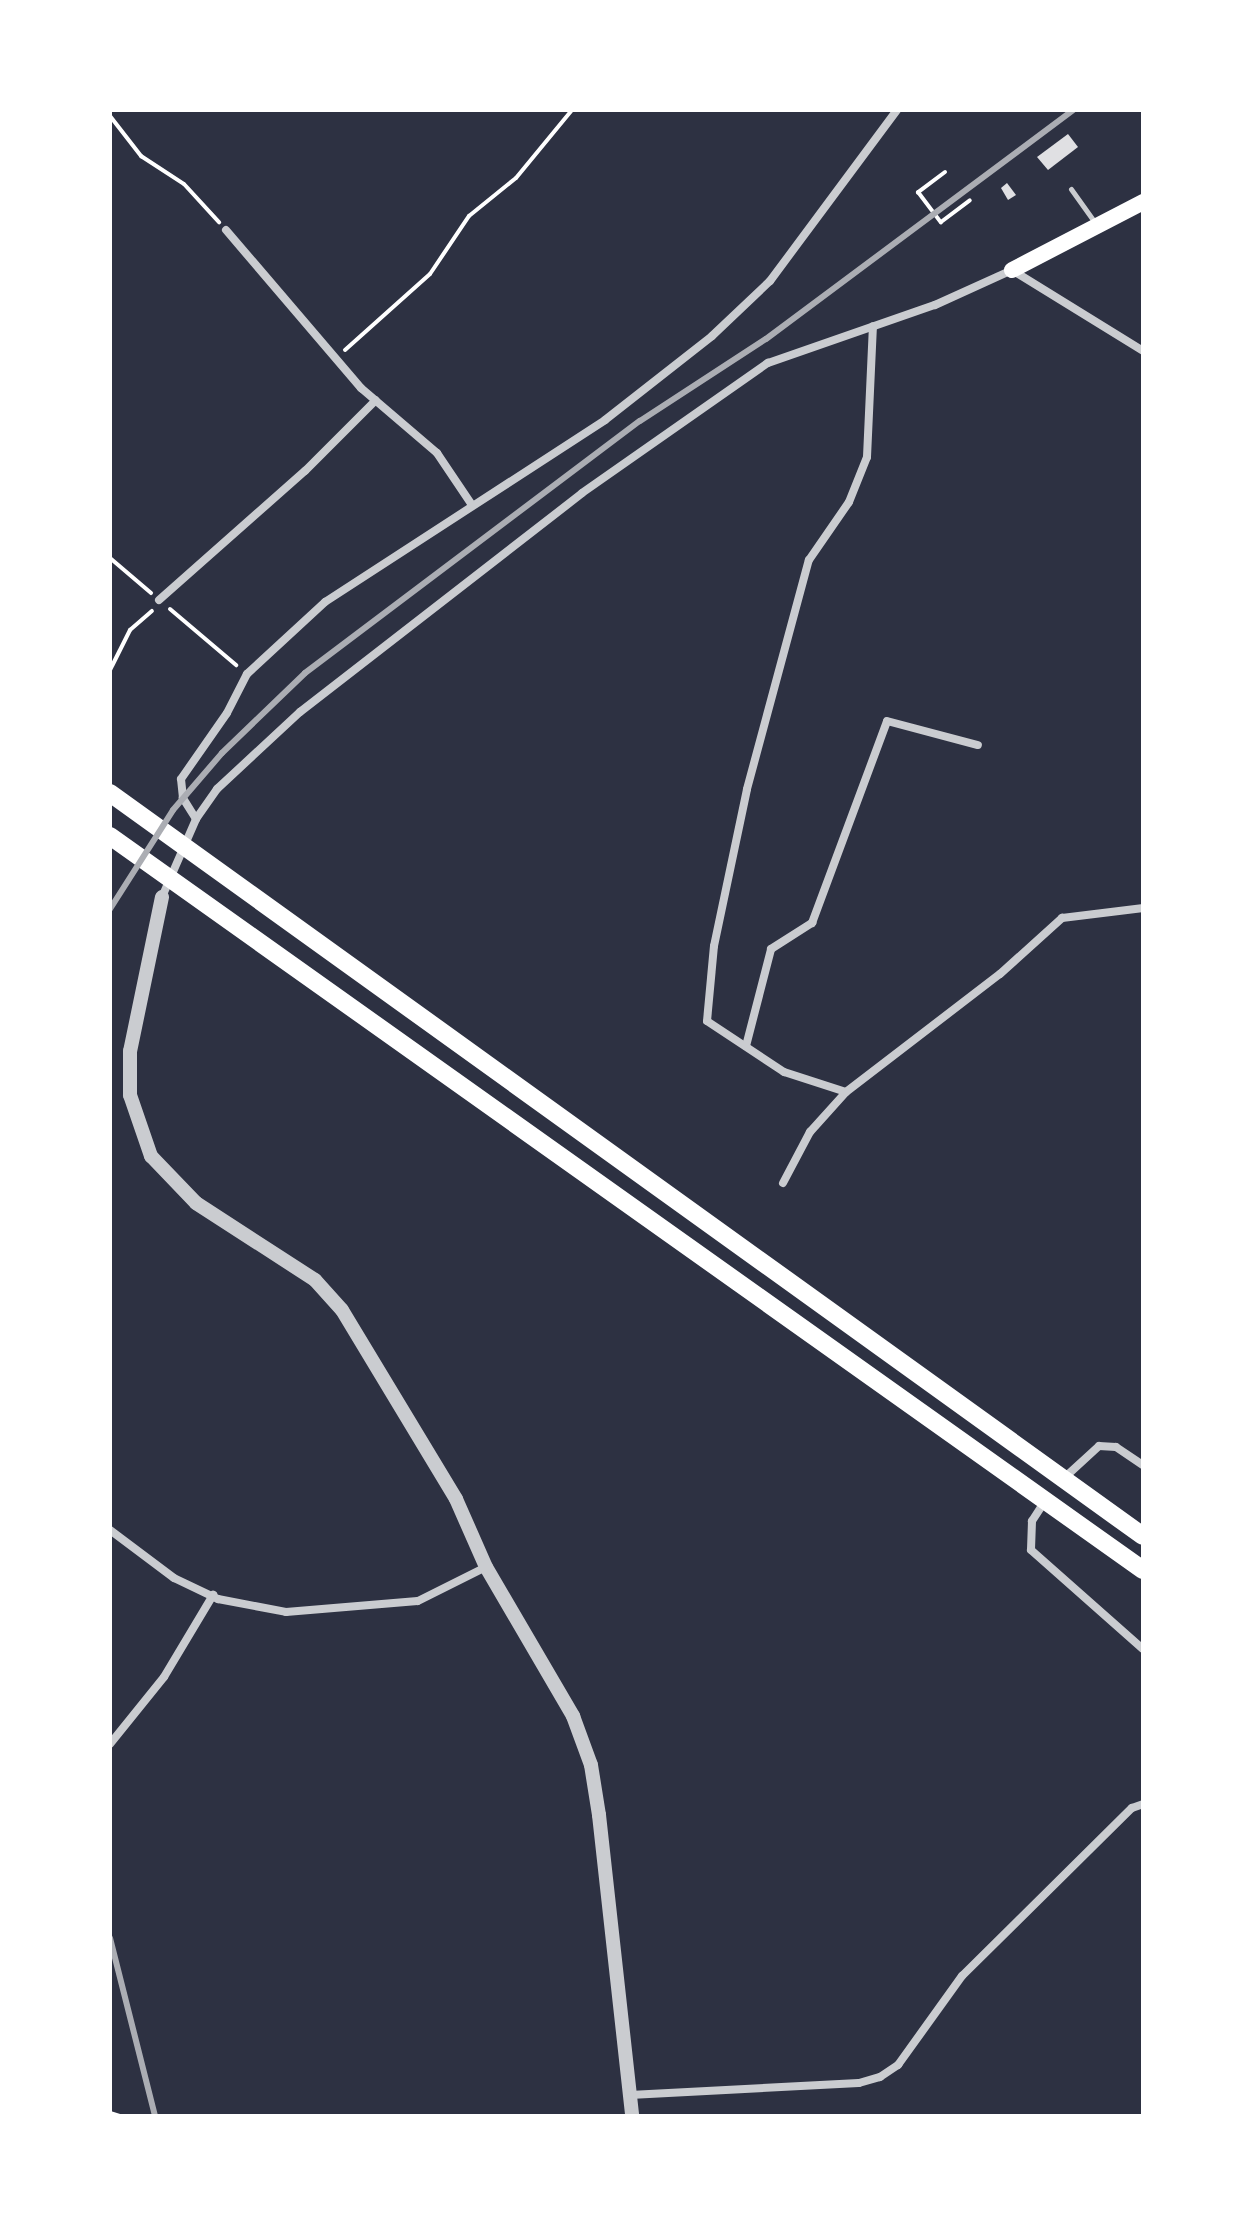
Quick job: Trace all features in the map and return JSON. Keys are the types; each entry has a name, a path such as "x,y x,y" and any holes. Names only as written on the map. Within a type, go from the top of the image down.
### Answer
{"main road":[{"path":"1012,270 1143,202"},
{"path":"110,793 1143,1536"},
{"path":"110,836 1048,1498 1143,1570"}],"street":[{"path":"196,819 183,798 181,779 227,713 247,674 325,602 605,420 712,336 770,281 897,110"},
{"path":"226,230 336,358 376,400 437,453 472,505"},
{"path":"632,2116 591,1765 573,1716 486,1567 456,1499 342,1310 315,1280 196,1203 151,1156 130,1095 130,1051 162,897 196,819 217,789 300,712 582,493 768,363 873,326 1012,270 1143,351"},
{"path":"846,1092 784,1072 707,1021 714,946 747,789 809,560 849,502 867,457 873,326"},
{"path":"159,600 305,471 376,400"},
{"path":"746,1046 771,949 812,923 887,721 978,745"},
{"path":"783,1183 810,1132 846,1092 1000,974 1062,918 1143,908"},
{"path":"1063,1480 1099,1446 1116,1447 1143,1465"},
{"path":"1048,1498 1032,1521 1031,1550 1143,1649"},
{"path":"110,1530 174,1578 213,1595 286,1612 418,1601 486,1567"},
{"path":"110,1744 164,1677 213,1595"},
{"path":"630,2095 859,2083 880,2077 898,2065 962,1976 1132,1808 1143,1804"}],"lane":[{"path":"1071,189 1096,224"}],"path":[{"path":"336,358 430,274 469,216 516,178 572,110"},
{"path":"110,116 141,156 184,184 226,230"},
{"path":"945,172 918,192 941,222 970,200"},
{"path":"110,558 247,674"},
{"path":"110,670 130,630 159,600"},
{"path":"110,2113 120,2116"}],"building":[{"path":"1068,134 1078,147 1048,170 1037,157"},
{"path":"1007,183 1016,195 1008,200 1001,188"}],"railway":[{"path":"110,909 173,810 222,753 305,673 640,421 766,339 1073,110"},
{"path":"110,1938 155,2116"}]}
